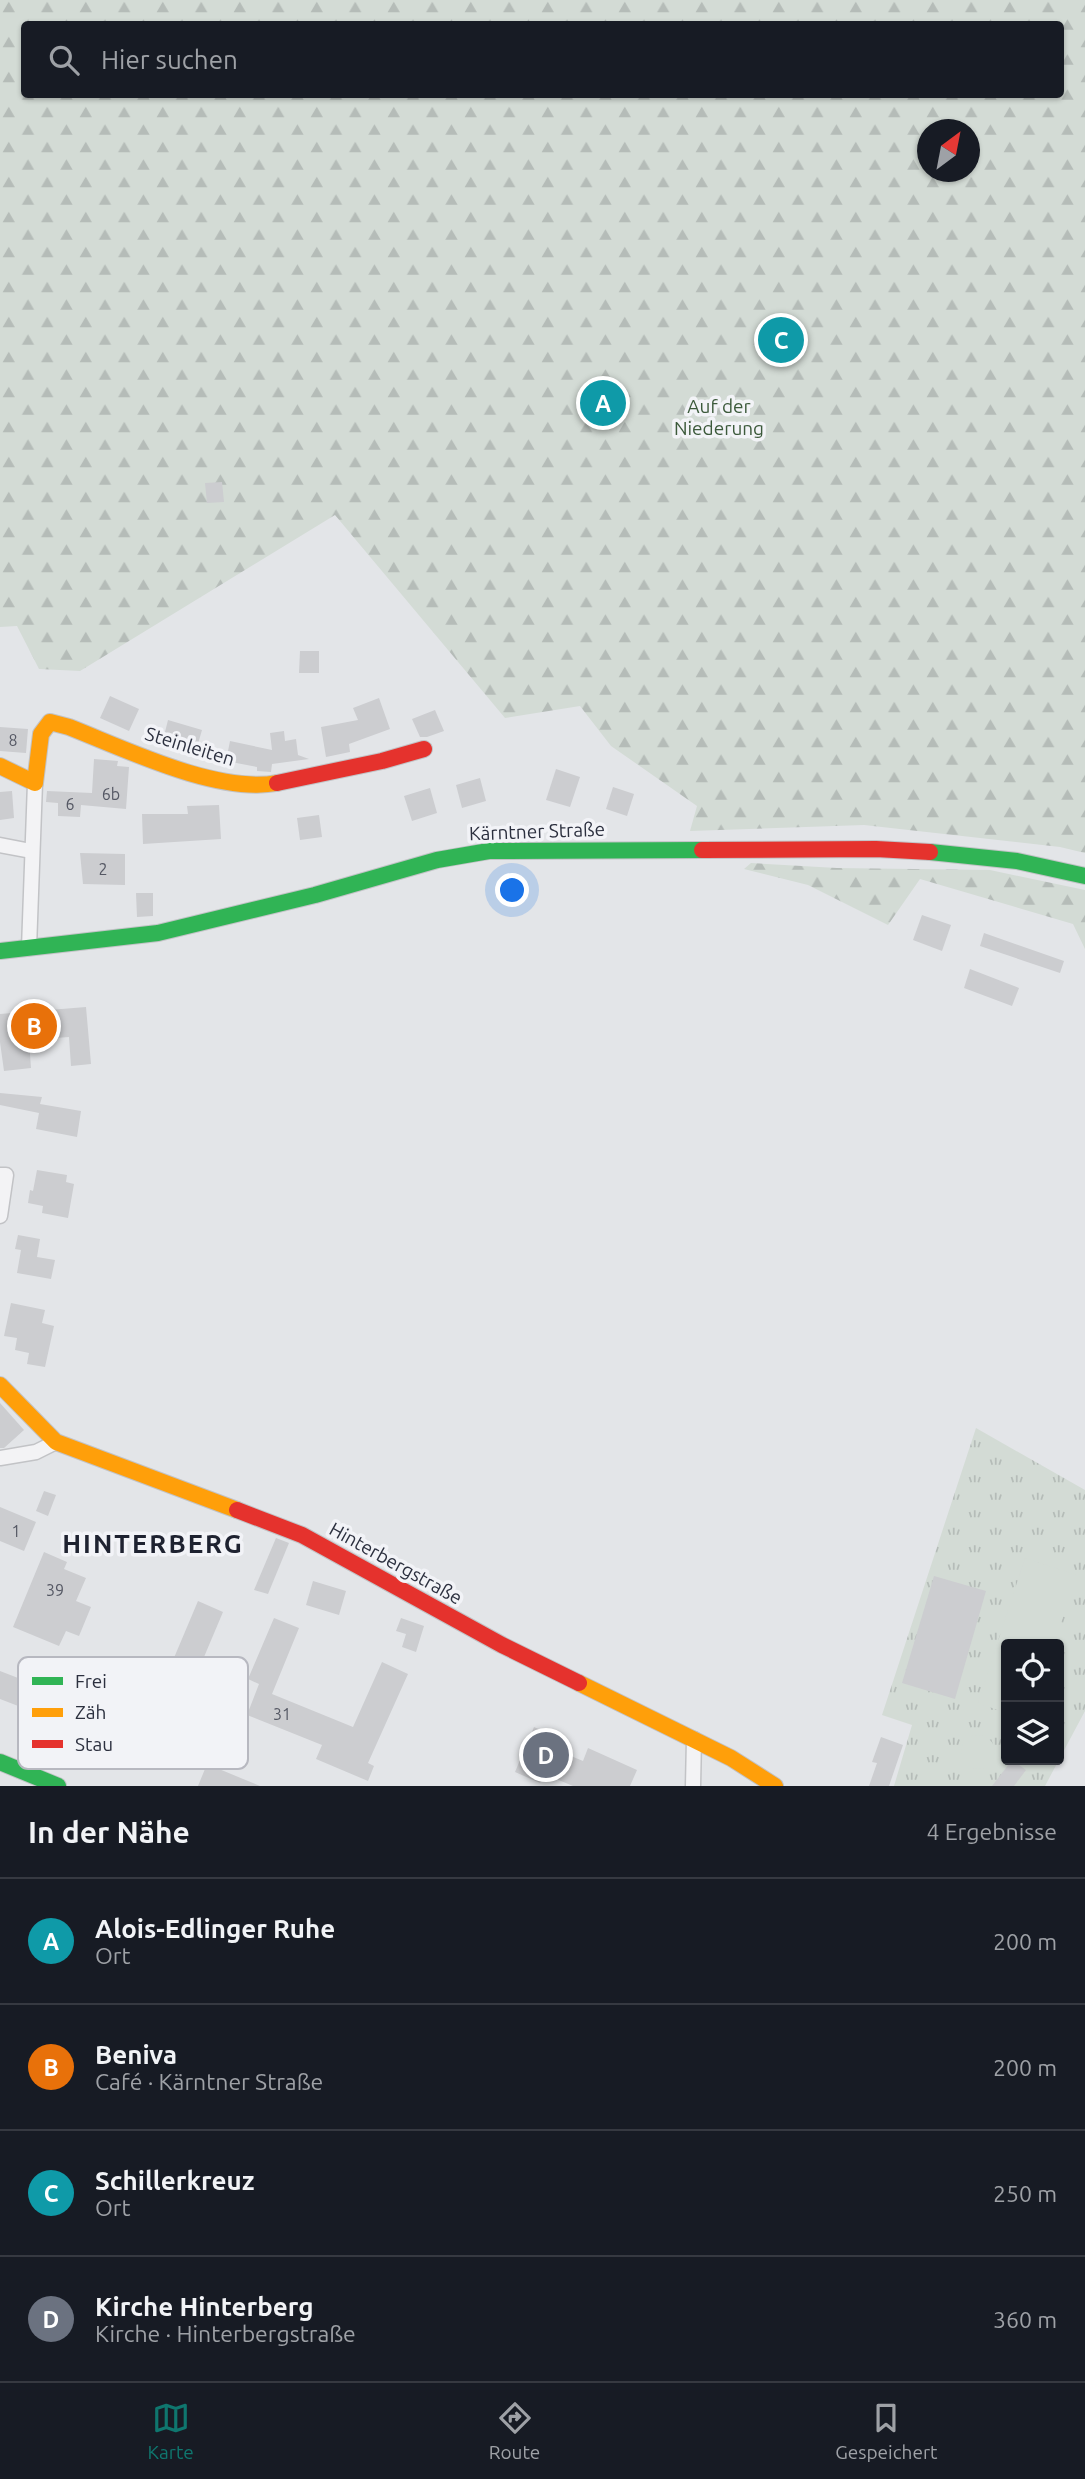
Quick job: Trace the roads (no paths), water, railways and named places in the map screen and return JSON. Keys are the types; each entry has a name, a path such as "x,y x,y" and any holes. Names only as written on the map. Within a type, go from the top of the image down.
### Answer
{"street":[{"name":"Steinleiten","path":"29,948 35,783 41,734 50,722 181,769 234,783 272,784 382,761 424,749"},
{"path":"0,766 35,783"},
{"path":"0,845 31,851"},
{"name":"Kärntner Straße","path":"0,951 158,933 315,895 437,860 489,851 876,849 1017,861 1085,876"},
{"path":"0,1175 6,1175 0,1216"},
{"name":"Hinterbergstraße","path":"0,1385 56,1443 302,1535 502,1646 694,1739 775,1786"},
{"path":"0,1458 36,1452 56,1443"},
{"path":"693,1786 694,1739"},
{"path":"0,1762 58,1786"}],"place":[{"name":"Schillerkreuz","path":"781,340"},
{"name":"Alois-Edlinger Ruhe","path":"603,403"},
{"name":"Beniva","path":"34,1026"},
{"name":"Kirche Hinterberg","path":"546,1755"}],"district":[{"name":"HINTERBERG","path":"153,1544"}],"park label":[{"name":"Auf der Niederung","path":"719,417"}]}
